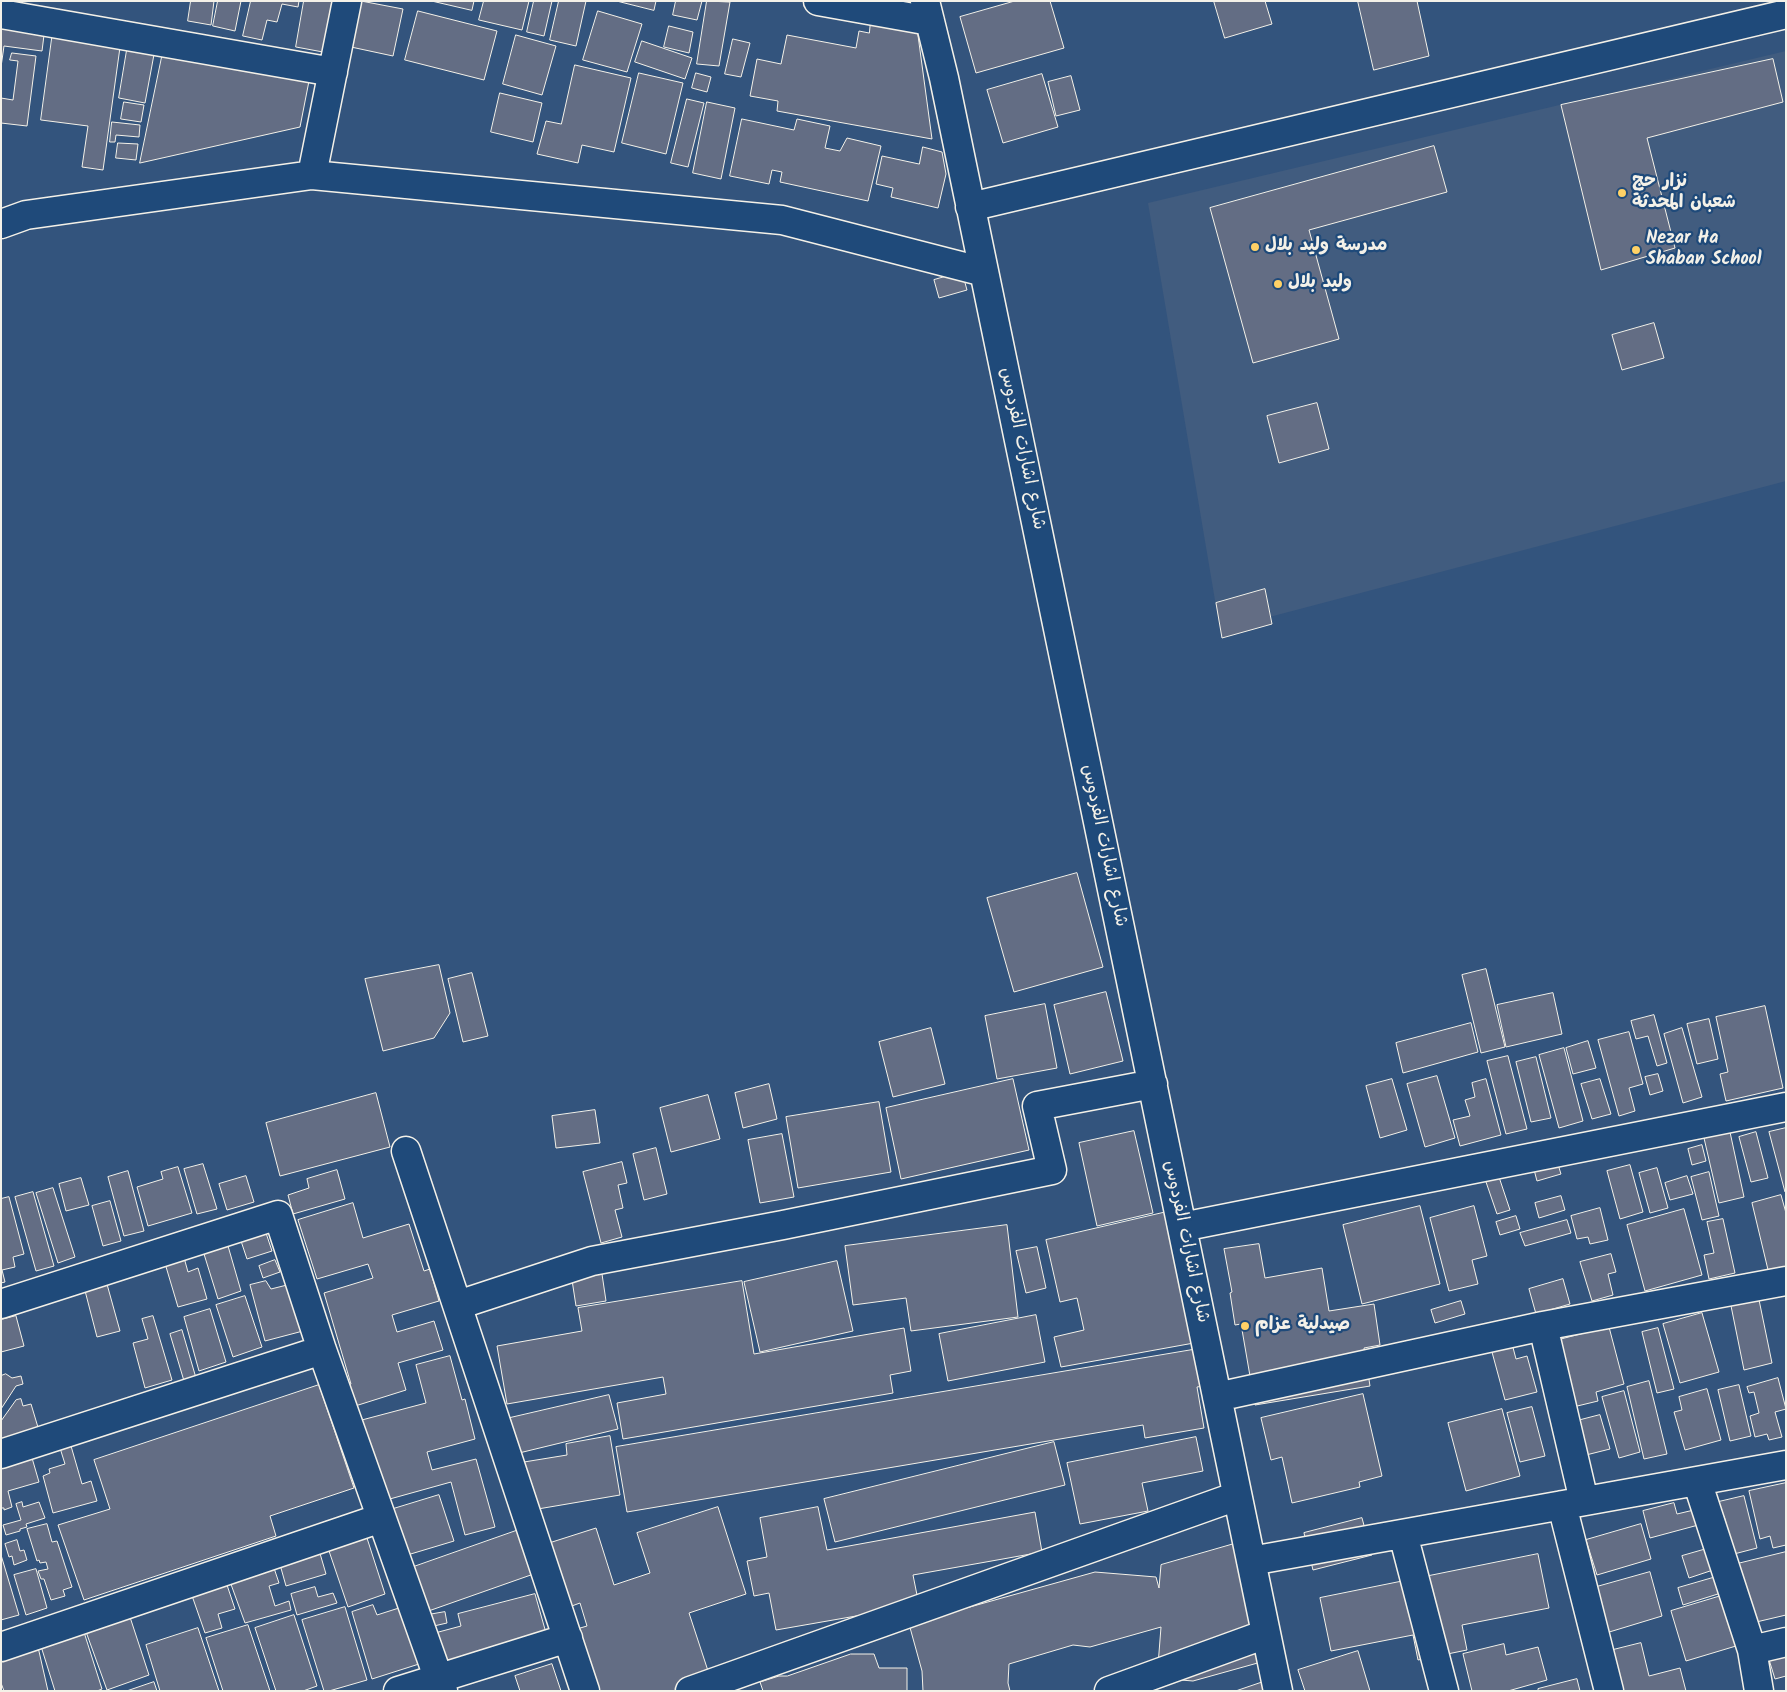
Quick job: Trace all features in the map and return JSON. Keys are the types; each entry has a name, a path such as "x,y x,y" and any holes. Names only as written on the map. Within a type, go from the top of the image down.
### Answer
{"street":[{"path":"312,175 348,1"},
{"path":"818,1 928,11"},
{"name":"شارع اشارات الفردوس","path":"928,11 944,78 1278,1691"},
{"path":"1,14 333,72"},
{"path":"970,207 1786,14"},
{"path":"1,224 26,216 312,175 782,220 984,272"},
{"path":"458,1305 592,1261 792,1223 1052,1170 1037,1106 1152,1084"},
{"path":"1182,1227 1786,1107"},
{"path":"406,1151 585,1691"},
{"path":"1,1304 278,1215 322,1350 441,1684"},
{"path":"1217,1397 1543,1326 1786,1281"},
{"path":"1543,1326 1573,1503 1609,1691"},
{"path":"1,1454 322,1350"},
{"path":"1251,1561 1786,1465"},
{"path":"1697,1481 1752,1650 1760,1691"},
{"path":"690,1691 1238,1496"},
{"path":"1,1647 381,1518"},
{"path":"1403,1534 1444,1691"},
{"path":"1109,1691 1266,1634"},
{"path":"398,1691 441,1684 568,1638"},
{"path":"1752,1650 1786,1642"}],"shaded area":[{"path":"1786,51 1786,481 1220,630 1148,203"}],"building":[{"path":"191,1 214,1 211,25 188,21"},
{"path":"218,1 241,1 235,31 213,26"},
{"path":"251,1 299,1 298,7 282,4 277,22 267,20 262,40 243,36"},
{"path":"304,1 332,1 323,52 296,47"},
{"path":"361,1 403,9 393,56 351,47"},
{"path":"432,1 474,1 472,10"},
{"path":"484,1 529,1 522,30 479,20"},
{"path":"534,1 552,1 544,36 527,32"},
{"path":"559,1 586,1 576,46 550,40"},
{"path":"617,1 656,1 654,10"},
{"path":"676,1 702,1 697,20 673,15"},
{"path":"707,1 730,2 719,66 697,64"},
{"path":"1015,1 1050,1 1064,48 976,73 960,17"},
{"path":"1214,1 1265,1 1272,24 1225,38"},
{"path":"1358,1 1417,1 1429,56 1374,70"},
{"path":"418,11 497,31 484,80 405,60"},
{"path":"598,11 642,24 627,72 583,60"},
{"path":"1,20 45,27 42,51 4,46 1,67"},
{"path":"871,20 917,28 932,139 777,111 778,101 750,96 757,59 781,64 787,35 856,48 859,31 869,33"},
{"path":"669,26 693,32 689,53 664,47"},
{"path":"53,31 121,40 103,170 82,167 88,126 41,120"},
{"path":"516,35 556,46 542,95 503,84"},
{"path":"733,39 750,43 741,77 725,74"},
{"path":"642,41 692,58 685,79 635,62"},
{"path":"128,44 155,49 145,103 119,98"},
{"path":"163,52 309,81 300,127 140,163"},
{"path":"12,53 36,56 27,126 1,123 1,98 13,100 18,61 10,60"},
{"name":"نزار حج شعبان المحدثة","path":"1773,59 1783,102 1647,138 1675,248 1601,270 1561,105"},
{"path":"575,65 631,78 614,152 582,145 578,163 537,154 546,121 561,124"},
{"path":"639,73 683,83 666,154 622,143"},
{"path":"696,73 711,77 707,92 692,88"},
{"path":"1042,74 1058,127 1003,143 987,90"},
{"path":"1071,76 1080,110 1056,116 1048,82"},
{"path":"500,93 542,103 533,142 491,132"},
{"path":"687,99 704,103 688,167 671,163"},
{"path":"124,102 144,105 141,122 121,119"},
{"path":"707,102 735,108 721,179 693,173"},
{"path":"742,119 794,130 797,119 830,126 825,148 840,151 847,138 881,146 868,201 780,182 782,172 772,170 769,184 730,176"},
{"path":"112,122 140,125 139,137 116,135 115,142 110,142"},
{"path":"118,143 138,144 136,160 116,158"},
{"name":"وليد بلال","path":"1434,146 1447,192 1309,230 1339,339 1253,363 1210,208"},
{"path":"923,147 942,152 946,174 938,208 891,197 893,188 876,184 882,156 919,164"},
{"path":"962,272 967,290 939,298 934,280"},
{"path":"1654,323 1664,358 1622,370 1612,335"},
{"path":"1317,403 1329,449 1279,463 1267,416"},
{"path":"1265,589 1272,624 1222,638 1216,603"},
{"path":"1077,873 1103,967 1014,992 987,898"},
{"path":"439,965 450,1013 434,1038 383,1051 365,979"},
{"path":"1486,969 1505,1047 1481,1053 1462,975"},
{"path":"472,973 488,1036 463,1042 448,979"},
{"path":"1106,992 1123,1061 1070,1074 1054,1005"},
{"path":"1553,993 1562,1034 1506,1047 1497,1005"},
{"path":"1045,1004 1057,1068 997,1079 985,1016"},
{"path":"1765,1006 1783,1088 1726,1101 1720,1074 1728,1072 1716,1017"},
{"path":"1654,1015 1667,1063 1657,1066 1648,1036 1636,1039 1631,1021"},
{"path":"1709,1019 1718,1059 1697,1064 1687,1024"},
{"path":"1471,1023 1478,1052 1403,1073 1396,1043"},
{"path":"931,1028 945,1084 893,1097 879,1042"},
{"path":"1682,1028 1702,1097 1683,1103 1664,1034"},
{"path":"1629,1032 1643,1084 1629,1088 1635,1111 1619,1116 1598,1040"},
{"path":"1588,1041 1596,1068 1573,1074 1566,1048"},
{"path":"1564,1048 1583,1121 1559,1128 1539,1055"},
{"path":"1508,1056 1527,1129 1506,1134 1487,1061"},
{"path":"1536,1057 1551,1118 1531,1122 1516,1062"},
{"path":"1658,1074 1663,1091 1650,1095 1645,1077"},
{"path":"1437,1076 1455,1138 1425,1147 1407,1084"},
{"path":"1013,1079 1029,1150 901,1179 886,1108"},
{"path":"1392,1079 1407,1130 1380,1138 1366,1086"},
{"path":"1486,1079 1501,1135 1460,1146 1453,1120 1470,1116 1465,1100 1475,1097 1472,1083"},
{"path":"1600,1079 1611,1114 1592,1119 1581,1084"},
{"path":"769,1084 777,1119 743,1128 735,1093"},
{"path":"376,1093 390,1147 280,1176 266,1123"},
{"path":"708,1095 720,1139 671,1152 660,1108"},
{"path":"879,1102 891,1172 798,1188 786,1117"},
{"path":"595,1110 600,1143 556,1148 552,1116"},
{"path":"1786,1128 1786,1192 1785,1192 1769,1132"},
{"path":"1134,1131 1153,1213 1097,1226 1079,1143"},
{"path":"1730,1132 1744,1197 1719,1203 1704,1138"},
{"path":"1756,1132 1768,1178 1751,1182 1739,1137"},
{"path":"782,1134 794,1197 760,1203 748,1140"},
{"path":"1702,1145 1706,1161 1692,1165 1688,1149"},
{"path":"656,1148 667,1194 644,1200 633,1154"},
{"path":"1555,1155 1561,1174 1537,1181 1532,1162"},
{"path":"622,1162 627,1183 618,1185 623,1208 615,1210 622,1237 601,1243 583,1172"},
{"path":"203,1164 217,1209 197,1214 184,1169"},
{"path":"1630,1165 1643,1212 1620,1219 1607,1171"},
{"path":"178,1167 192,1213 148,1226 137,1187 163,1179 161,1172"},
{"path":"1657,1168 1668,1208 1650,1213 1639,1173"},
{"path":"337,1170 345,1199 293,1214 288,1195 309,1188 307,1179"},
{"path":"128,1171 144,1231 124,1236 108,1177"},
{"path":"1709,1172 1719,1216 1702,1220 1691,1177"},
{"path":"1498,1174 1510,1210 1497,1214 1485,1179"},
{"path":"246,1176 254,1202 227,1210 219,1184"},
{"path":"1687,1176 1693,1194 1670,1200 1665,1183"},
{"path":"81,1178 89,1205 66,1211 59,1184"},
{"path":"53,1188 75,1257 58,1263 36,1193"},
{"path":"33,1192 54,1266 36,1271 15,1197"},
{"path":"1781,1195 1786,1213 1786,1270 1769,1274 1752,1203"},
{"path":"1561,1196 1565,1210 1539,1218 1535,1203"},
{"path":"9,1197 24,1254 13,1257 15,1267 2,1270 5,1282 1,1283 1,1199"},
{"path":"110,1201 121,1241 103,1246 92,1206"},
{"path":"353,1203 363,1238 409,1224 424,1271 430,1269 439,1301 392,1315 397,1332 434,1321 443,1350 398,1363 406,1390 352,1407 345,1386 351,1384 324,1293 373,1278 368,1264 317,1279 298,1220"},
{"path":"1420,1206 1440,1284 1362,1304 1343,1225"},
{"path":"1474,1206 1487,1256 1472,1260 1478,1284 1449,1291 1430,1218"},
{"path":"1184,1208 1205,1341 1061,1367 1054,1337 1084,1330 1077,1298 1060,1302 1046,1240"},
{"path":"1600,1208 1608,1240 1590,1244 1588,1237 1577,1239 1571,1216"},
{"path":"1684,1209 1702,1275 1645,1291 1627,1225"},
{"path":"1516,1216 1520,1229 1500,1235 1496,1222"},
{"path":"1723,1219 1735,1273 1709,1279 1704,1255 1714,1253 1707,1222"},
{"path":"1567,1220 1571,1233 1525,1246 1520,1233"},
{"path":"1007,1225 1018,1317 911,1331 906,1298 853,1305 845,1246"},
{"path":"266,1233 272,1251 247,1259 241,1241"},
{"path":"1259,1244 1265,1278 1322,1268 1329,1311 1374,1304 1380,1345 1364,1348 1370,1386 1255,1405 1241,1324 1235,1325 1230,1293 1232,1292 1224,1249"},
{"path":"228,1246 241,1291 218,1299 204,1254"},
{"path":"1037,1247 1046,1288 1026,1293 1016,1251"},
{"path":"183,1254 188,1272 198,1268 207,1299 178,1307 164,1260"},
{"path":"1611,1254 1616,1272 1608,1274 1613,1295 1592,1301 1580,1262"},
{"path":"275,1260 280,1272 263,1278 259,1266"},
{"path":"837,1261 853,1331 760,1352 744,1282"},
{"path":"602,1274 606,1301 576,1306 572,1280"},
{"path":"105,1277 120,1331 97,1337 83,1283"},
{"path":"1563,1279 1570,1304 1536,1314 1529,1289"},
{"path":"266,1281 271,1289 291,1284 303,1331 265,1341 250,1285"},
{"path":"742,1281 754,1354 904,1328 911,1371 890,1375 893,1393 623,1439 617,1403 666,1394 663,1377 507,1404 497,1346 582,1331 578,1308"},
{"path":"1757,1290 1772,1363 1744,1370 1729,1296"},
{"path":"245,1296 262,1347 233,1357 216,1305"},
{"path":"1461,1301 1465,1314 1435,1323 1431,1310"},
{"path":"210,1309 226,1362 199,1371 184,1317"},
{"path":"1702,1313 1719,1372 1680,1383 1663,1324"},
{"path":"1036,1315 1045,1362 948,1381 939,1334"},
{"path":"16,1316 24,1346 1,1352 1,1320"},
{"path":"153,1316 172,1380 145,1388 133,1343 148,1339 142,1319"},
{"path":"1609,1327 1624,1384 1596,1392 1598,1401 1569,1408 1551,1342"},
{"path":"1658,1328 1674,1389 1657,1393 1642,1332"},
{"path":"182,1330 196,1378 184,1381 170,1334"},
{"path":"1510,1336 1516,1359 1527,1356 1537,1392 1505,1400 1489,1341"},
{"path":"1204,1348 1210,1385 1197,1387 1204,1428 1145,1438 1143,1425 627,1512 616,1447"},
{"path":"450,1356 462,1400 465,1399 475,1439 427,1452 432,1470 476,1459 495,1527 465,1535 451,1482 379,1502 358,1421 426,1403 416,1365"},
{"path":"6,1374 12,1378 21,1376 23,1384 16,1386 1,1409 1,1376"},
{"path":"1778,1378 1786,1409 1775,1412 1782,1437 1769,1440 1767,1434 1755,1437 1750,1416 1759,1413 1754,1392 1749,1393 1747,1387"},
{"path":"1649,1381 1667,1454 1644,1459 1627,1387"},
{"path":"319,1385 354,1488 270,1516 276,1536 84,1600 58,1525 110,1509 94,1460"},
{"path":"1739,1385 1751,1436 1730,1441 1718,1390"},
{"path":"1707,1389 1721,1440 1685,1450 1674,1412 1682,1410 1679,1397"},
{"path":"1624,1391 1640,1452 1619,1458 1602,1397"},
{"path":"1363,1394 1382,1476 1359,1482 1360,1487 1292,1503 1282,1457 1271,1460 1261,1418"},
{"path":"609,1395 618,1429 519,1453 510,1418"},
{"path":"21,1399 23,1406 31,1404 40,1434 1,1445 1,1421 16,1400"},
{"path":"1532,1407 1545,1456 1520,1462 1507,1413"},
{"path":"1502,1409 1520,1476 1466,1491 1448,1423"},
{"path":"1600,1415 1610,1449 1582,1456 1573,1422"},
{"path":"610,1436 620,1495 532,1510 524,1462 567,1455 566,1444"},
{"path":"1196,1437 1203,1471 1142,1483 1148,1511 1080,1524 1067,1463"},
{"path":"1054,1442 1065,1485 835,1542 824,1499"},
{"path":"64,1446 65,1448 71,1446 82,1484 91,1481 97,1501 53,1513 43,1476 50,1473 49,1469 65,1464 60,1448"},
{"path":"30,1451 39,1482 8,1491 12,1507 4,1510 4,1508 1,1508 1,1459"},
{"path":"1786,1483 1786,1545 1773,1548 1770,1536 1760,1539 1749,1491"},
{"path":"439,1495 454,1541 404,1556 390,1510"},
{"path":"1744,1496 1757,1548 1734,1554 1724,1516 1713,1519 1710,1504"},
{"path":"22,1502 23,1507 39,1502 45,1518 26,1524 27,1527 20,1529 20,1531 6,1535 3,1525 21,1520 16,1504"},
{"path":"1674,1503 1677,1514 1698,1509 1702,1524 1650,1538 1643,1511"},
{"path":"718,1507 746,1594 689,1613 712,1683 689,1691 591,1691 570,1631 587,1626 580,1603 569,1607 549,1543 596,1528 614,1585 650,1573 637,1533"},
{"path":"818,1507 827,1550 1035,1512 1042,1552 913,1575 919,1605 776,1630 769,1593 754,1596 747,1561 767,1557 760,1518"},
{"path":"1362,1518 1372,1555 1313,1570 1304,1533"},
{"path":"47,1524 52,1542 57,1541 72,1587 63,1590 65,1596 51,1600 44,1579 41,1579 38,1571 48,1569 46,1562 40,1563 39,1560 37,1561 27,1529"},
{"path":"1641,1524 1651,1559 1597,1575 1586,1540"},
{"path":"530,1526 545,1570 420,1614 405,1570"},
{"path":"366,1535 385,1594 348,1607 328,1548"},
{"path":"17,1540 20,1551 24,1550 27,1560 14,1565 12,1556 9,1557 5,1544"},
{"path":"1234,1544 1272,1659 1193,1681 1157,1678 1161,1627 1090,1647 1073,1645 1009,1664 1008,1683 1010,1691 923,1691 922,1671 909,1624 1095,1572 1156,1577 1159,1588 1161,1565"},
{"path":"1710,1548 1716,1569 1689,1578 1682,1556"},
{"path":"319,1550 326,1574 286,1586 279,1561"},
{"path":"1786,1552 1786,1615 1752,1623 1733,1565"},
{"path":"1538,1554 1549,1608 1462,1625 1467,1650 1418,1660 1413,1635 1331,1651 1320,1598"},
{"path":"1,1555 19,1615 1,1620"},
{"path":"272,1562 279,1583 269,1586 275,1606 289,1601 291,1610 245,1623 228,1576"},
{"path":"36,1569 47,1608 26,1615 14,1575"},
{"path":"1650,1572 1662,1616 1606,1633 1593,1588"},
{"path":"1716,1577 1721,1593 1683,1605 1678,1588"},
{"path":"225,1579 235,1609 218,1614 222,1628 205,1633 190,1590"},
{"path":"315,1587 318,1597 333,1593 337,1603 297,1615 291,1594"},
{"path":"535,1594 548,1640 429,1672 420,1637 461,1626 458,1614"},
{"path":"1721,1596 1736,1646 1686,1661 1671,1611"},
{"path":"373,1605 377,1615 402,1607 419,1664 372,1679 352,1612"},
{"path":"345,1607 367,1680 324,1691 302,1620"},
{"path":"445,1612 447,1623 425,1628 422,1616"},
{"path":"129,1614 149,1675 107,1690 85,1629"},
{"path":"294,1615 317,1686 303,1691 276,1691 255,1628"},
{"path":"248,1625 270,1691 223,1691 206,1638"},
{"path":"198,1628 219,1691 160,1691 146,1645"},
{"path":"83,1629 102,1689 97,1691 55,1691 40,1643"},
{"path":"1641,1643 1649,1676 1680,1668 1686,1691 1619,1691 1609,1651"},
{"path":"1504,1644 1506,1655 1538,1647 1547,1680 1508,1691 1472,1691 1463,1654"},
{"path":"38,1647 48,1691 4,1691 1,1683 1,1661"},
{"path":"1786,1647 1786,1676 1775,1679 1767,1653"},
{"path":"1358,1651 1370,1691 1305,1691 1298,1670"},
{"path":"851,1654 874,1654 879,1668 907,1668 907,1691 763,1691 760,1682 779,1676 787,1676"},
{"path":"552,1664 561,1691 520,1691 515,1676"},
{"path":"1272,1679 1276,1691 1236,1691"},
{"path":"1577,1679 1580,1691 1538,1691 1538,1689"},
{"path":"154,1682 157,1691 127,1691"}],"place":[{"name":"نزار حج شعبان المحدثة","path":"1622,193"},
{"name":"مدرسة وليد بلال","path":"1255,247"},
{"name":"Nezar Ha Shaban School","path":"1636,250"},
{"name":"وليد بلال","path":"1278,284"},
{"name":"صيدلية عزام","path":"1245,1326"}]}
